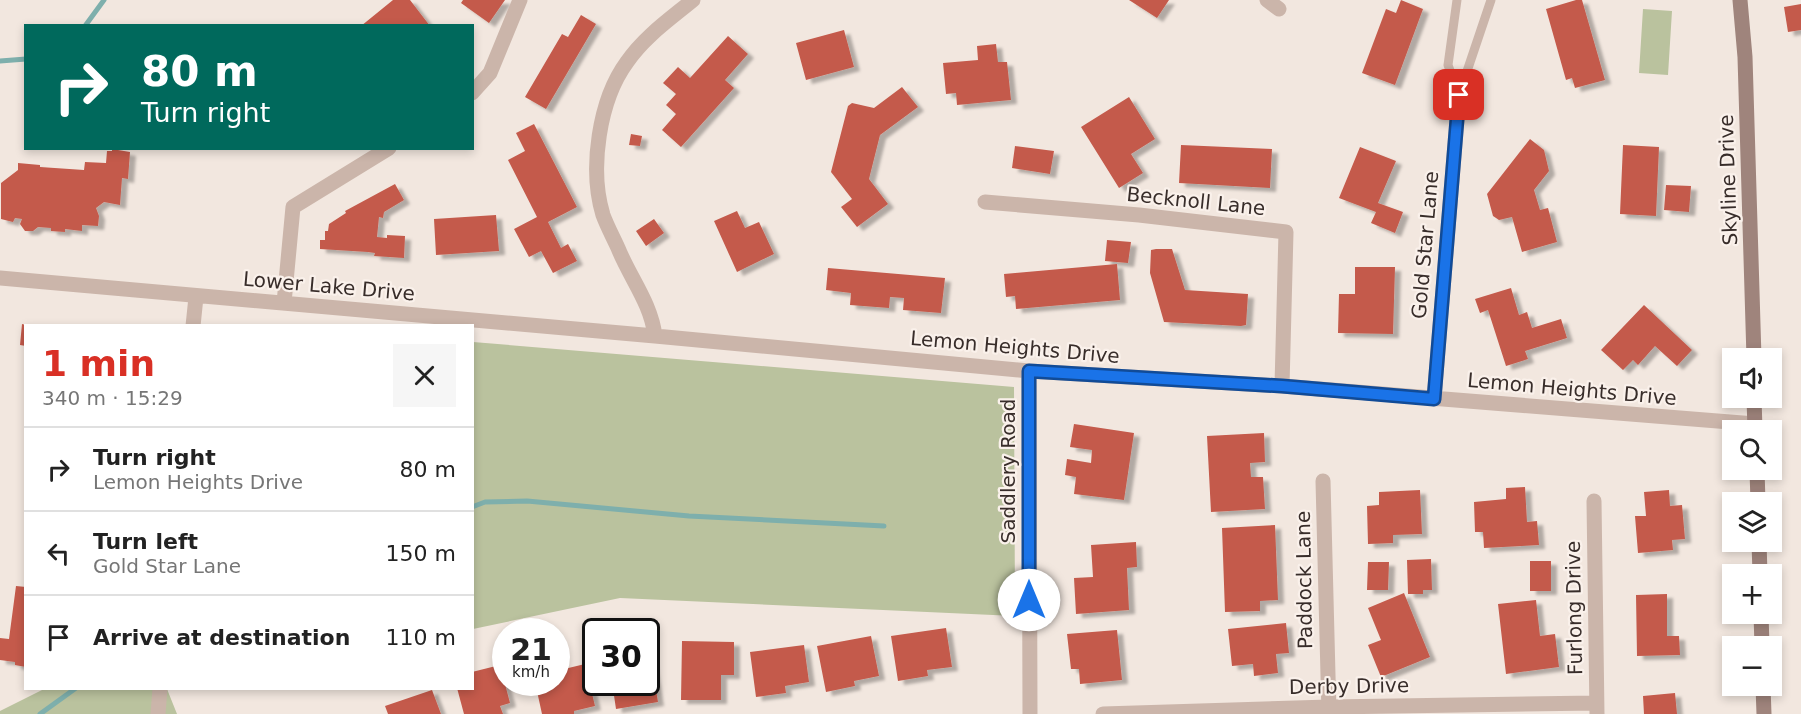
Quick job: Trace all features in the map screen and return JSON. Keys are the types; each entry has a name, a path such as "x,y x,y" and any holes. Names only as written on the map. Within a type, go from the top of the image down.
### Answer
{"street":[{"path":"474,91 490,74 520,0"},
{"path":"655,336 649,309 623,261 603,214 597,185 599,132 615,82 626,62 659,27 693,0"},
{"name":"Skyline Drive","path":"1740,0 1745,57 1754,348"},
{"name":"Gold Star Lane","path":"1434,399 1459,95"},
{"path":"284,303 293,207 386,150"},
{"name":"Becknoll Lane","path":"985,202 1140,215 1286,232 1282,386"},
{"name":"Lower Lake Drive","path":"0,278 655,336"},
{"path":"193,324 196,297"},
{"name":"Lemon Heights Drive","path":"655,336 1029,371 1282,386 1722,424"},
{"name":"Saddlery Road","path":"1029,371 1030,714"},
{"name":"Paddock Lane","path":"1323,481 1329,710"},
{"name":"Furlong Drive","path":"1594,501 1596,708"},
{"path":"158,714 160,690"},
{"path":"1763,696 1764,714"},
{"name":"Derby Drive","path":"1103,714 1596,708"}],"lane":[{"path":"1457,0 1448,65 1459,95"},
{"path":"1459,95 1491,0"}],"green space":[{"path":"1643,9 1672,11 1668,75 1639,73"},
{"path":"474,342 1014,387 1015,616 620,598 525,618 492,618 492,625 474,629"},
{"path":"42,690 167,690 177,714 0,714 0,711"}],"building":[{"path":"393,0 410,0 428,24 363,24"},
{"path":"463,0 505,0 489,23 461,3"},
{"path":"1129,0 1169,0 1157,18"},
{"path":"1401,0 1423,9 1395,85 1362,73 1386,9 1396,13"},
{"path":"1582,0 1605,80 1575,88 1572,78 1566,80 1546,9"},
{"path":"1801,4 1801,30 1788,32 1784,7"},
{"path":"581,15 596,24 546,109 525,97 562,34 568,37"},
{"path":"844,30 854,67 806,80 796,43"},
{"path":"728,36 748,54 725,80 734,88 681,147 662,130 676,114 666,105 676,94 663,83 678,67 690,78"},
{"path":"996,44 998,62 1007,62 1011,100 957,105 956,93 946,94 943,63 978,60 977,46"},
{"path":"902,87 918,107 880,135 869,179 888,204 857,227 841,207 852,199 831,172 848,106 852,103 874,108"},
{"path":"1129,97 1155,139 1131,154 1143,173 1119,188 1081,127"},
{"path":"534,124 577,207 548,222 561,248 568,244 577,261 553,273 541,251 529,257 514,229 537,217 508,160 525,151 516,133"},
{"path":"631,134 642,136 640,146 629,145"},
{"path":"1530,139 1544,150 1549,171 1534,190 1540,210 1548,208 1557,242 1522,252 1512,217 1499,220 1493,216 1487,194"},
{"path":"1181,145 1272,149 1270,188 1179,183"},
{"path":"1623,145 1659,147 1656,216 1620,214"},
{"path":"1015,146 1054,151 1050,174 1012,168"},
{"path":"1360,147 1396,161 1378,203 1403,212 1395,233 1371,223 1376,212 1339,198"},
{"path":"107,151 130,152 128,179 122,178 120,205 104,202 96,208 99,216 98,226 82,225 82,231 65,229 65,232 51,231 51,228 38,227 33,231 25,231 20,224 22,219 15,218 13,222 1,219 1,183 18,170 18,163 84,170 85,162 106,163"},
{"path":"395,184 404,200 384,212 383,218 379,217 377,237 405,236 404,258 374,256 375,253 368,252 320,249 320,240 325,240 325,231 328,231 329,224 346,213 345,211"},
{"path":"1666,185 1691,186 1689,212 1664,210"},
{"path":"737,211 745,228 759,222 774,254 737,272 714,221"},
{"path":"496,215 499,251 436,255 434,219"},
{"path":"654,219 664,233 646,246 636,231"},
{"path":"1107,240 1131,242 1128,263 1105,261"},
{"path":"1172,249 1185,290 1248,294 1246,325 1164,322 1150,273 1151,250"},
{"path":"1117,264 1120,300 1016,309 1015,296 1006,297 1004,274"},
{"path":"1355,267 1395,267 1393,334 1338,333 1339,294 1355,294"},
{"path":"828,268 945,278 941,313 903,310 904,298 890,297 889,308 850,305 851,293 826,290"},
{"path":"1511,288 1519,315 1527,312 1532,328 1561,319 1567,338 1525,351 1528,359 1506,366 1488,310 1480,313 1475,299"},
{"path":"1644,305 1692,350 1677,366 1655,346 1638,365 1633,360 1623,370 1601,350"},
{"path":"22,324 24,324 24,346 20,345"},
{"path":"1074,424 1134,433 1124,500 1074,494 1076,477 1065,475 1067,459 1091,463 1092,450 1070,447"},
{"path":"1264,433 1265,462 1250,463 1251,477 1263,477 1265,509 1211,512 1207,436"},
{"path":"1525,487 1527,522 1537,521 1539,545 1484,548 1483,532 1475,532 1474,502 1506,499 1506,488"},
{"path":"1420,490 1422,534 1393,535 1393,543 1368,544 1367,506 1379,505 1379,492"},
{"path":"1669,490 1670,506 1682,505 1685,539 1672,540 1673,550 1638,553 1635,516 1646,516 1644,492"},
{"path":"1275,525 1278,600 1260,601 1260,611 1225,612 1222,528"},
{"path":"1136,542 1137,567 1127,568 1129,610 1076,614 1074,578 1093,577 1091,545"},
{"path":"1431,559 1432,590 1423,590 1423,594 1408,594 1407,560"},
{"path":"1530,561 1551,561 1551,591 1530,591"},
{"path":"1368,562 1389,562 1388,590 1367,590"},
{"path":"16,586 24,587 24,667 15,665 15,662 0,660 0,638 9,639"},
{"path":"1404,593 1430,657 1381,677 1368,645 1381,640 1368,608"},
{"path":"1667,594 1667,636 1679,636 1680,655 1637,656 1636,595"},
{"path":"1536,600 1540,636 1555,634 1559,667 1506,674 1498,604"},
{"path":"1286,623 1289,653 1276,654 1278,673 1254,676 1253,664 1232,666 1228,629"},
{"path":"946,628 952,667 927,670 928,676 898,681 891,636"},
{"path":"1117,630 1122,680 1080,684 1079,669 1071,669 1067,634"},
{"path":"871,636 879,676 854,681 855,686 826,692 817,646"},
{"path":"682,641 734,642 734,675 721,675 721,700 681,700"},
{"path":"804,645 809,682 785,686 786,693 756,697 750,652"},
{"path":"582,665 582,696 593,696 595,706 574,711 574,714 542,714 538,696 570,696 570,668"},
{"path":"492,667 492,696 508,696 510,703 500,706 503,714 464,714 458,690 474,690 474,672"},
{"path":"432,690 441,714 388,714 385,706"},
{"path":"1675,693 1677,714 1644,714 1643,696"},
{"path":"614,696 657,696 658,702 616,709"}],"waterway":[{"path":"86,24 104,0"},
{"path":"0,61 24,59"},
{"path":"474,506 485,502 527,501 689,516 884,526"},
{"path":"40,714 73,690"}],"route":[{"path":"1029,600 1029,371 1282,386 1434,399 1459,95"}]}
